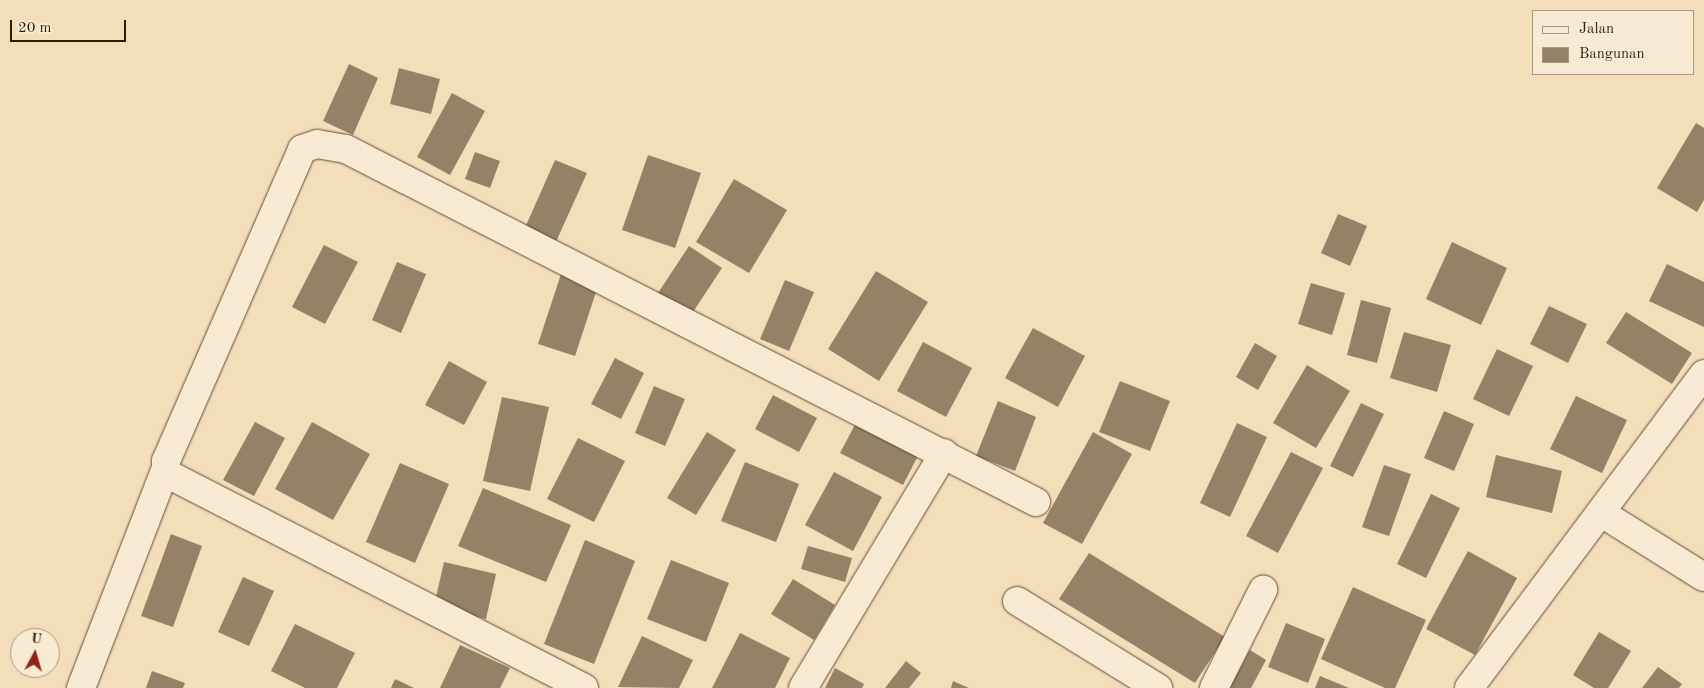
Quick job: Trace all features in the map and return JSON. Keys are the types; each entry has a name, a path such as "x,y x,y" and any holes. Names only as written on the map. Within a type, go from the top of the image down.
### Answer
{"street":[{"path":"81,688 166,470 298,152 317,144 353,152 944,453 1036,502"},
{"path":"1469,688 1603,514 1704,374"},
{"path":"803,688 944,453"},
{"path":"166,470 178,482 584,688"},
{"path":"1603,514 1704,577"},
{"path":"1214,688 1263,590"},
{"path":"1017,601 1158,688"}],"building":[{"path":"349,64 378,78 353,135 323,121"},
{"path":"399,68 440,79 431,114 390,104"},
{"path":"452,93 485,111 450,175 417,157"},
{"path":"1696,123 1704,128 1704,200 1697,212 1657,188"},
{"path":"475,152 500,161 490,188 465,179"},
{"path":"648,155 701,173 675,248 622,230"},
{"path":"555,160 587,173 555,244 524,230"},
{"path":"734,179 787,210 749,273 696,242"},
{"path":"1338,214 1367,226 1350,266 1321,253"},
{"path":"1452,242 1507,268 1481,325 1426,299"},
{"path":"324,245 358,262 325,324 292,307"},
{"path":"689,246 722,268 689,318 656,296"},
{"path":"397,262 426,274 401,333 372,320"},
{"path":"1667,264 1704,282 1704,327 1649,301"},
{"path":"876,271 928,302 879,381 828,349"},
{"path":"561,274 598,286 575,356 538,344"},
{"path":"785,280 814,292 789,351 760,339"},
{"path":"1311,283 1345,293 1332,335 1298,324"},
{"path":"1361,300 1391,308 1377,363 1347,355"},
{"path":"1549,306 1587,324 1568,363 1530,344"},
{"path":"1626,312 1692,353 1672,384 1606,343"},
{"path":"1033,328 1085,356 1058,407 1005,378"},
{"path":"1404,332 1451,345 1437,392 1390,378"},
{"path":"923,342 972,368 946,417 897,391"},
{"path":"1255,343 1277,356 1258,390 1236,377"},
{"path":"1497,349 1533,366 1509,416 1473,399"},
{"path":"615,358 644,373 621,419 591,404"},
{"path":"449,361 487,382 464,425 425,405"},
{"path":"1307,365 1350,391 1316,448 1273,423"},
{"path":"1120,381 1170,401 1150,451 1099,432"},
{"path":"654,386 685,399 665,446 635,433"},
{"path":"773,395 817,418 799,452 755,429"},
{"path":"1576,396 1627,420 1602,473 1550,449"},
{"path":"502,397 549,407 530,491 483,481"},
{"path":"998,401 1036,417 1015,471 976,456"},
{"path":"1361,403 1384,414 1353,477 1330,466"},
{"path":"1444,411 1474,424 1454,471 1424,458"},
{"path":"858,419 921,450 903,485 840,453"},
{"path":"255,422 285,438 254,496 223,480"},
{"path":"312,422 370,454 333,520 275,489"},
{"path":"1237,423 1267,437 1230,517 1200,503"},
{"path":"707,432 736,450 696,515 667,498"},
{"path":"1093,432 1132,454 1082,544 1043,523"},
{"path":"578,438 625,461 594,522 547,499"},
{"path":"1291,452 1323,468 1278,553 1246,536"},
{"path":"1496,455 1562,471 1552,513 1486,497"},
{"path":"745,462 799,484 776,542 721,521"},
{"path":"400,463 449,484 415,563 366,542"},
{"path":"1384,465 1411,474 1389,536 1362,527"},
{"path":"834,472 882,497 853,551 805,525"},
{"path":"483,488 571,525 546,582 458,546"},
{"path":"1431,494 1460,508 1426,578 1397,564"},
{"path":"171,534 202,546 173,627 141,616"},
{"path":"585,540 635,561 594,664 544,644"},
{"path":"808,546 852,558 845,582 801,569"},
{"path":"1468,551 1517,578 1475,655 1426,629"},
{"path":"1089,553 1225,637 1195,683 1059,599"},
{"path":"671,560 729,583 706,642 647,619"},
{"path":"444,562 496,574 486,619 434,606"},
{"path":"243,577 274,591 249,646 218,632"},
{"path":"793,579 835,605 814,640 771,614"},
{"path":"1353,587 1426,620 1395,688 1385,688 1321,659"},
{"path":"1286,623 1325,639 1308,683 1268,667"},
{"path":"295,624 355,653 337,688 305,688 271,671"},
{"path":"1599,632 1631,651 1608,688 1594,688 1573,675"},
{"path":"740,633 790,658 775,688 712,688"},
{"path":"642,636 693,660 679,688 618,687"},
{"path":"460,645 510,668 500,688 440,688"},
{"path":"1250,650 1266,660 1251,688 1229,688"},
{"path":"906,661 921,673 909,688 885,688"},
{"path":"1658,667 1682,684 1679,688 1642,688"},
{"path":"835,668 864,684 862,688 825,688"},
{"path":"152,671 185,683 183,688 146,688"},
{"path":"1320,676 1349,688 1315,688"},
{"path":"395,679 414,688 391,688"},
{"path":"953,681 969,688 951,688"}]}
